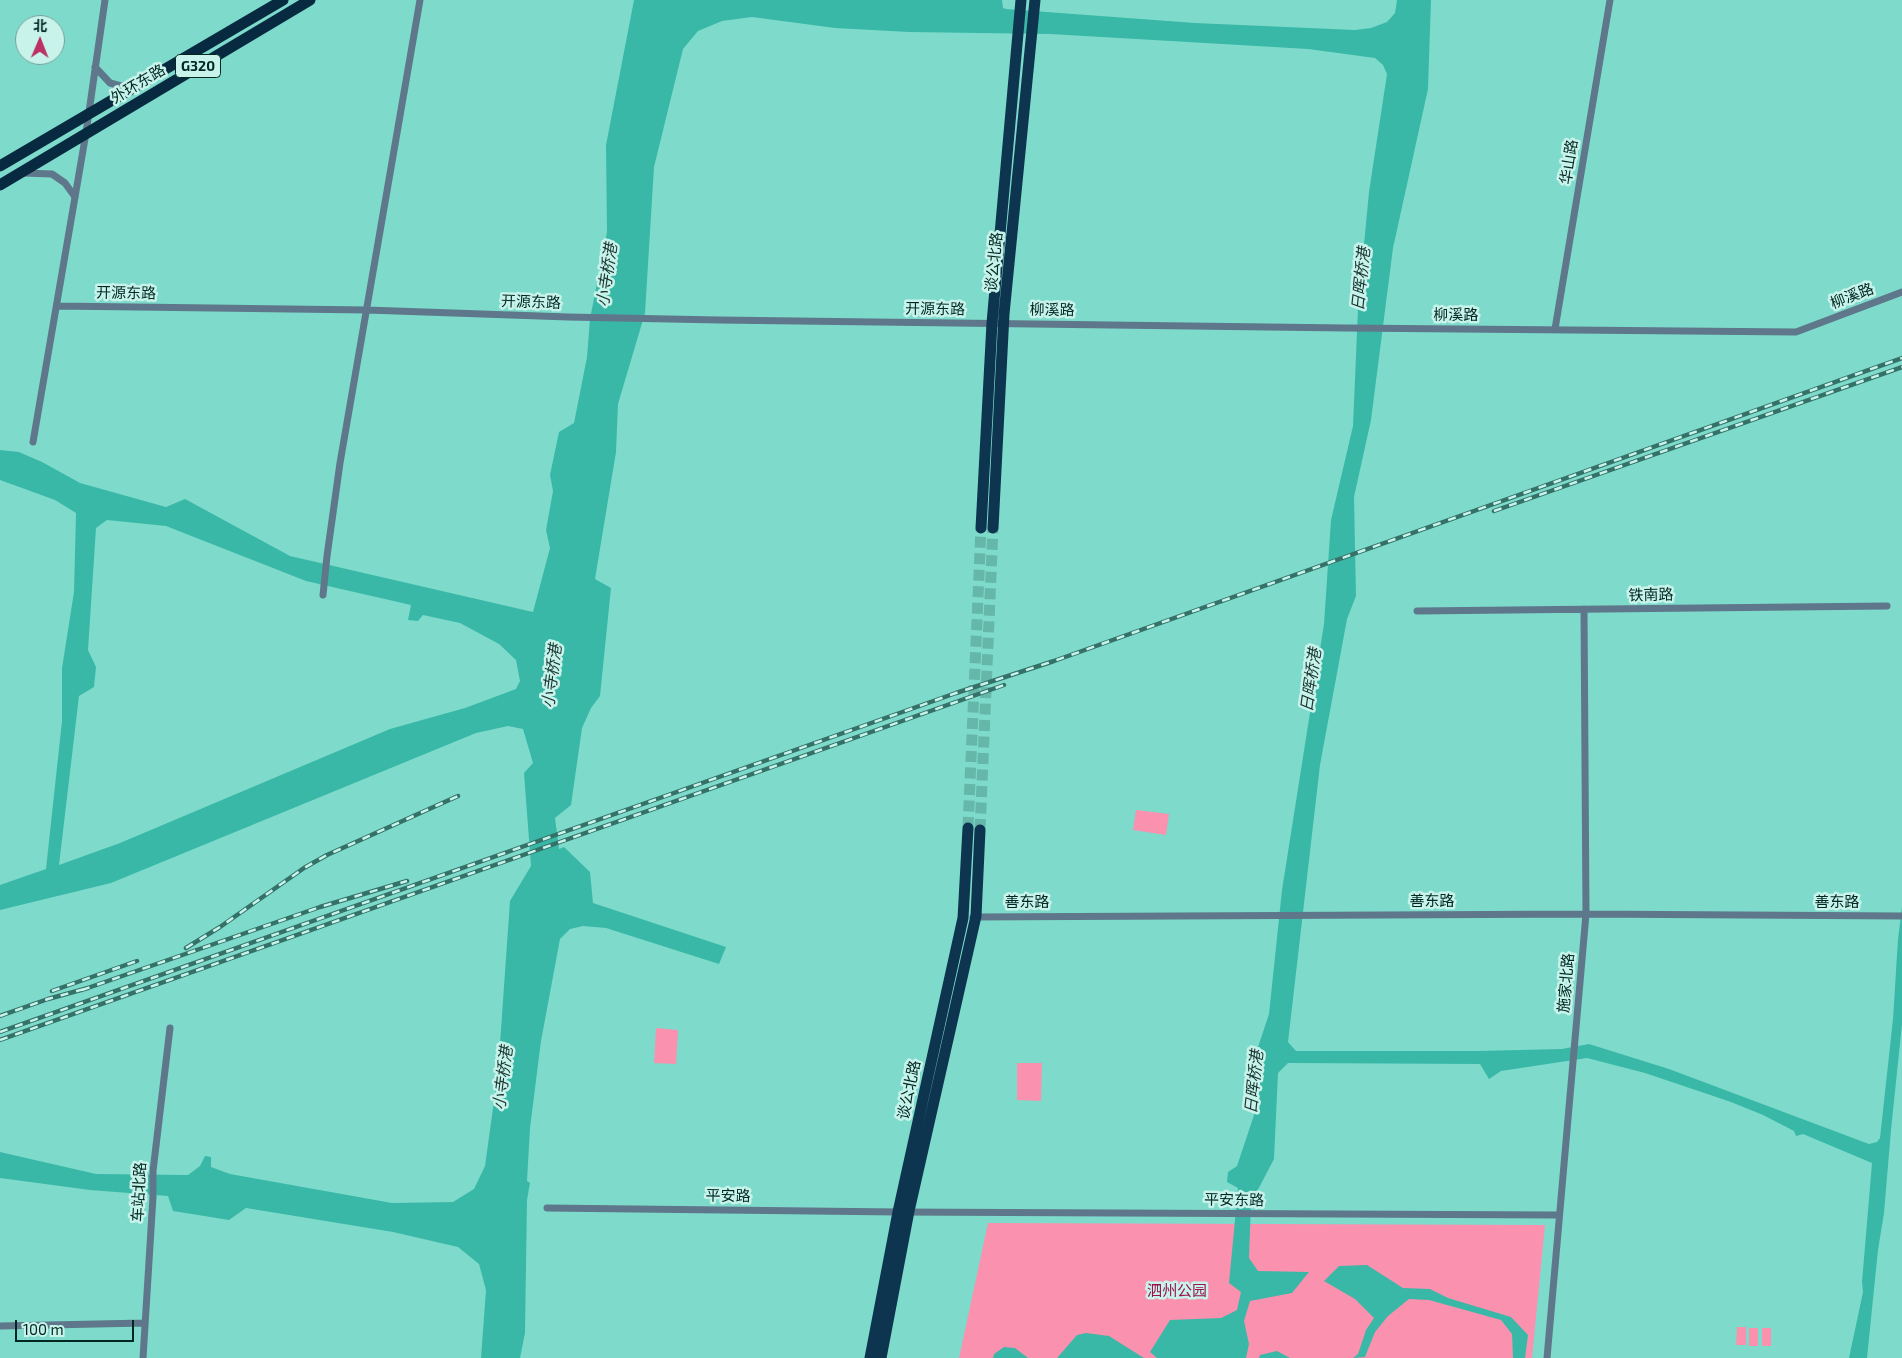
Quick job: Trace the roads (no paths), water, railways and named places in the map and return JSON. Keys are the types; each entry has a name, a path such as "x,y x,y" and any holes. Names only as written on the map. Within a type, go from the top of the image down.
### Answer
{"highway":[{"name":"外环东路","path":"0,166 283,0"},
{"name":"外环东路","path":"86,133 310,0"},
{"name":"G320","path":"0,185 86,133"}],"main road":[{"name":"谈公北路","path":"981,528 1021,2"},
{"name":"谈公北路","path":"993,528 998,323 1035,3"},
{"name":"谈公北路","path":"881,1358 903,1212 963,918 968,828"},
{"name":"谈公北路","path":"870,1358 903,1212 976,916 980,830"}],"street":[{"path":"34,442 86,133 104,0"},
{"path":"323,595 340,463 420,0"},
{"name":"华山路","path":"1555,329 1610,0"},
{"path":"94,67 110,83 132,89"},
{"path":"21,173 52,174 65,183 75,197"},
{"name":"柳溪路","path":"998,323 1394,329 1796,332 1902,292"},
{"name":"开源东路","path":"57,306 367,310 568,317 998,323"},
{"name":"铁南路","path":"1417,611 1886,606"},
{"name":"施家北路","path":"1546,1358 1586,914 1584,609"},
{"name":"善东路","path":"963,918 976,916 1586,914 1902,916"},
{"name":"车站北路","path":"143,1358 153,1171 170,1028"},
{"name":"平安路","path":"547,1208 903,1212"},
{"name":"平安东路","path":"903,1212 1558,1215"},
{"path":"0,1326 145,1324"}],"water":[{"path":"634,0 1002,0 1003,8 1006,9 1195,23 1355,30 1371,28 1387,22 1395,13 1397,0 1431,0 1428,89 1393,248 1371,420 1354,497 1356,596 1347,619 1320,765 1288,1042 1296,1051 1562,1049 1589,1044 1669,1069 1869,1144 1877,1142 1880,1138 1893,1019 1902,907 1902,1024 1884,1213 1878,1250 1867,1358 1849,1358 1863,1292 1862,1282 1872,1163 1803,1134 1796,1136 1794,1131 1763,1115 1731,1102 1645,1073 1587,1058 1501,1071 1489,1079 1480,1064 1288,1063 1278,1073 1274,1159 1251,1203 1249,1258 1258,1271 1309,1272 1292,1293 1250,1301 1244,1321 1249,1344 1246,1358 1157,1358 1150,1352 1170,1320 1221,1318 1237,1310 1241,1292 1229,1283 1238,1188 1227,1182 1228,1172 1237,1166 1258,1103 1258,1047 1269,1014 1282,890 1324,624 1331,520 1353,426 1358,308 1369,192 1387,74 1383,65 1375,58 1308,49 1050,34 909,32 835,28 752,17 722,21 698,31 683,49 654,167 645,313 618,404 616,452 595,579 611,588 600,696 591,708 582,728 571,805 555,818 559,849 564,847 590,872 593,903 726,947 719,964 606,928 583,926 570,929 560,939 541,1041 530,1128 527,1181 530,1183 527,1200 525,1333 520,1358 481,1358 486,1290 479,1264 458,1247 393,1232 246,1208 229,1220 173,1211 168,1196 90,1190 0,1178 0,1152 96,1174 188,1175 200,1166 205,1156 211,1157 211,1167 230,1174 392,1203 453,1202 474,1189 485,1166 498,1072 510,901 531,866 524,773 533,763 523,729 508,726 476,733 111,883 0,910 0,885 46,869 62,721 62,668 74,592 76,513 55,500 0,480 0,450 19,452 42,462 80,483 166,507 185,499 290,556 533,612 550,548 546,530 553,491 550,475 559,432 574,423 587,357 590,319 607,232 606,145","holes":["107,520 166,526 306,581 411,605 408,620 418,621 423,615 460,623 499,644 516,660 520,681 516,689 465,708 390,729 120,843 59,865 79,696 94,687 96,667 88,650 96,528"]},
{"path":"1367,1265 1403,1288 1430,1289 1448,1298 1511,1317 1528,1335 1525,1358 1513,1358 1512,1334 1501,1320 1429,1300 1409,1299 1388,1316 1375,1332 1365,1357 1353,1358 1358,1354 1366,1330 1374,1318 1355,1299 1324,1281 1339,1266"},
{"path":"1086,1333 1109,1336 1144,1358 1057,1358 1077,1335"},
{"path":"1004,1347 1015,1348 1028,1358 993,1358 994,1354"},
{"path":"1277,1351 1290,1358 1259,1358 1260,1355"}],"tunnel":[{"path":"968,828 981,528"},
{"path":"980,830 993,528"}],"railway":[{"path":"0,1032 956,693 1054,661 1902,358"},
{"path":"1494,511 1902,367"},
{"path":"0,1040 1004,685"},
{"path":"186,948 220,927 304,868 327,855 458,796"},
{"path":"82,990 320,907 407,881"},
{"path":"52,991 137,961"},
{"path":"0,1016 48,999 88,988"}],"water label":[{"name":"小寺桥港","path":"607,275"},
{"name":"日晖桥港","path":"1361,279"},
{"name":"小寺桥港","path":"552,676"},
{"name":"日晖桥港","path":"1311,680"},
{"name":"小寺桥港","path":"503,1078"},
{"name":"日晖桥港","path":"1254,1082"}],"park label":[{"name":"泗州公园","path":"1177,1291"}]}
